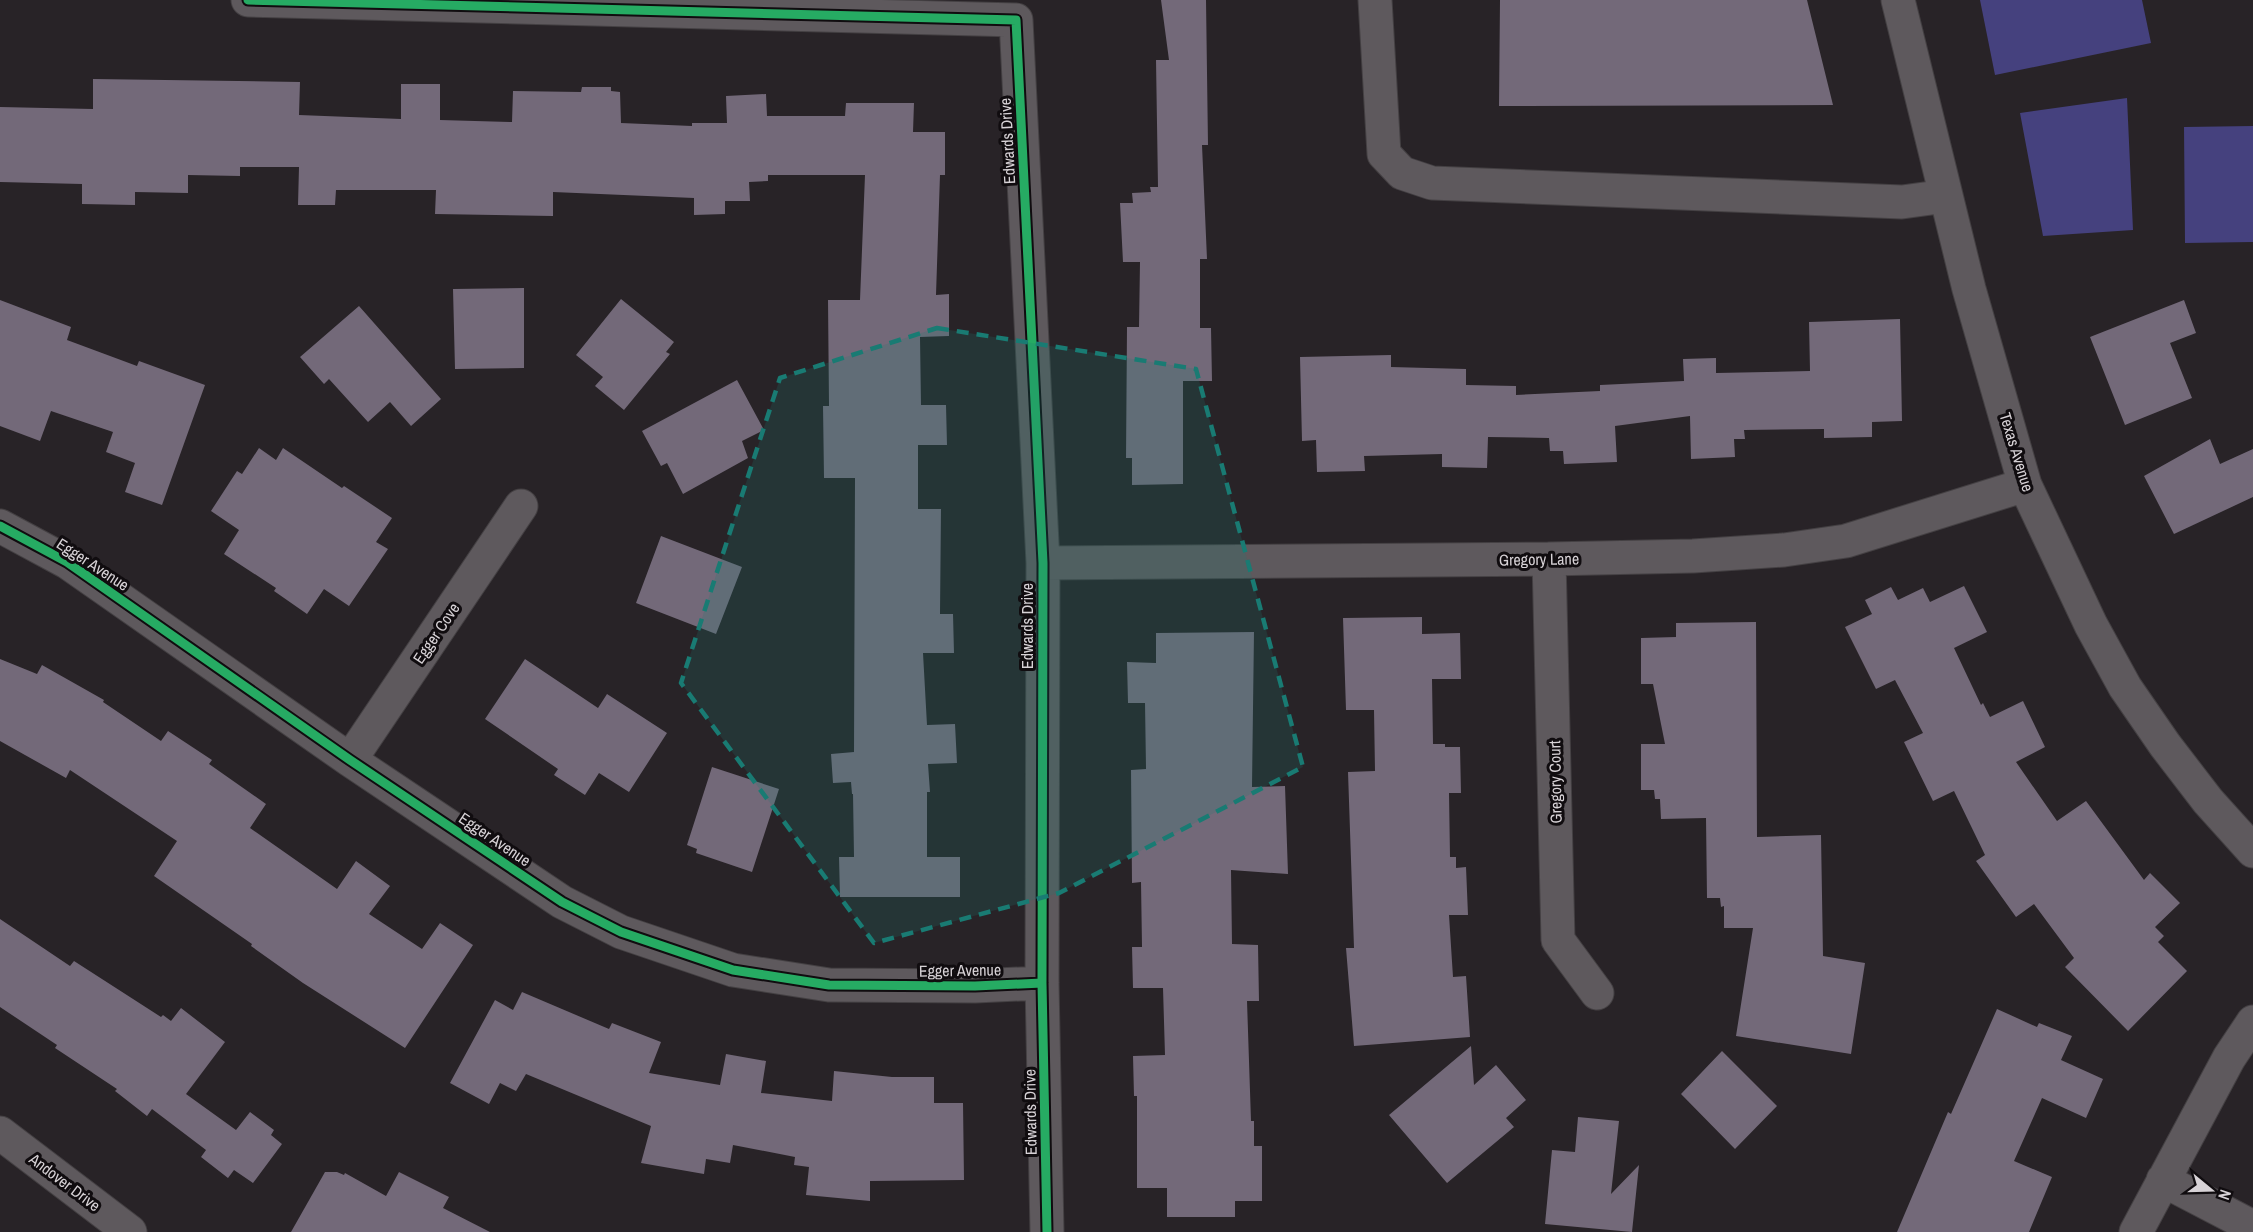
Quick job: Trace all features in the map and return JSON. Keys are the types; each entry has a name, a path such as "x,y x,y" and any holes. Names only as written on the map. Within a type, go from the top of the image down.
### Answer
{"street":[{"name":"Edwards Drive","path":"248,0 1016,20 1043,563 1042,983 1047,1232"},
{"path":"1375,0 1384,154 1402,173 1432,183 1902,202 1946,196"},
{"name":"Texas Avenue","path":"1898,0 1969,289 2025,485 2091,625 2126,687 2165,745 2208,801 2253,851"},
{"name":"Gregory Lane","path":"1043,563 1549,559 1693,556 1784,550 1846,541 2025,485"},
{"name":"Egger Cove","path":"350,760 521,506"},
{"name":"Egger Avenue","path":"0,526 67,562 350,760 562,902 621,932 734,970 829,985 975,986 1042,983"},
{"name":"Gregory Court","path":"1549,559 1558,940 1597,993"},
{"path":"2136,1232 2229,1058 2253,1022"},
{"name":"Andover Drive","path":"0,1133 130,1232"},
{"path":"2163,1180 2253,1227"}],"highlighted area":[{"path":"937,328 1196,369 1303,767 1059,893 874,943 681,683 780,378"}],"shaded area":[{"path":"1980,0 2142,0 2151,43 1995,75"},
{"path":"2127,98 2133,230 2043,236 2020,113"},
{"path":"2253,126 2253,242 2185,243 2184,127"}],"building":[{"path":"1161,0 1206,0 1208,145 1202,145 1207,259 1200,259 1200,328 1211,328 1212,381 1183,381 1183,484 1132,485 1132,458 1126,458 1127,327 1139,327 1140,262 1123,262 1120,203 1133,203 1132,193 1151,192 1150,187 1158,187 1156,60 1169,60"},
{"path":"1500,0 1807,0 1833,105 1499,106"},
{"path":"93,79 300,82 299,115 401,119 401,84 440,84 440,120 512,122 513,91 581,92 582,87 611,87 611,91 620,92 621,123 692,126 692,123 727,123 726,96 766,94 767,116 845,116 846,103 914,103 913,132 945,132 945,175 940,175 936,295 949,294 949,336 920,337 921,405 946,405 947,445 918,445 918,509 941,509 940,614 953,614 954,653 923,653 927,725 955,724 957,763 928,764 930,792 927,792 927,857 960,857 960,897 840,897 839,857 854,857 853,794 851,782 833,783 831,754 854,752 855,478 824,478 823,406 829,406 828,300 860,300 865,175 768,175 768,181 749,182 750,201 725,201 725,214 694,215 694,198 553,192 553,216 435,214 436,190 336,190 335,205 298,205 299,167 240,167 240,176 188,175 188,193 135,192 135,205 82,204 82,184 0,182 0,107 93,109"},
{"path":"524,288 524,368 455,369 453,289"},
{"path":"621,299 674,342 666,352 670,354 624,410 595,386 603,377 576,355"},
{"path":"0,300 71,327 67,340 137,366 139,361 205,385 162,505 125,492 135,463 106,452 113,432 51,411 40,441 0,426"},
{"path":"2184,300 2196,333 2170,343 2192,398 2125,425 2090,337"},
{"path":"359,306 441,399 411,426 390,402 368,422 329,379 324,384 300,357"},
{"path":"1900,319 1902,421 1872,422 1872,437 1824,438 1824,429 1744,430 1745,439 1734,439 1735,457 1691,459 1690,416 1615,426 1617,462 1564,464 1563,451 1550,451 1549,438 1488,437 1487,468 1442,467 1442,454 1364,456 1365,471 1317,472 1316,440 1302,441 1300,357 1391,355 1391,367 1466,369 1466,385 1516,386 1516,395 1600,391 1600,385 1684,381 1683,359 1716,358 1716,373 1810,371 1809,322"},
{"path":"737,380 764,430 742,441 748,458 683,494 667,463 661,466 642,431"},
{"path":"2210,439 2220,464 2253,449 2253,497 2174,534 2144,476"},
{"path":"259,448 276,460 283,448 392,518 376,542 388,549 349,606 324,589 307,614 274,591 276,588 224,554 239,530 211,511 237,471 242,474"},
{"path":"661,536 742,567 716,634 636,603"},
{"path":"1964,586 1987,632 1954,648 1981,705 1983,703 1990,717 2023,701 2045,747 2016,762 2057,821 2086,801 2144,880 2150,873 2180,903 2155,927 2164,936 2158,942 2187,971 2128,1031 2065,967 2074,958 2034,904 2016,917 1976,861 1985,855 1954,791 1933,801 1904,742 1923,733 1895,680 1876,689 1845,627 1872,614 1865,600 1891,587 1898,600 1923,588 1930,602"},
{"path":"1422,617 1422,634 1460,633 1461,679 1432,679 1433,744 1460,747 1461,793 1449,793 1450,857 1456,857 1456,868 1466,867 1468,915 1449,915 1453,977 1466,976 1470,1037 1354,1046 1346,948 1354,948 1348,772 1375,771 1374,710 1346,710 1343,618"},
{"path":"1756,622 1757,837 1821,835 1823,956 1865,963 1851,1054 1736,1036 1753,928 1724,928 1724,906 1721,907 1720,898 1707,898 1706,818 1661,819 1660,799 1655,799 1654,790 1641,790 1641,744 1665,744 1653,684 1641,684 1641,638 1676,637 1676,623"},
{"path":"1254,632 1252,787 1285,786 1288,874 1231,870 1232,944 1258,945 1259,1001 1247,1001 1251,1121 1254,1121 1254,1146 1262,1146 1262,1201 1235,1201 1235,1217 1167,1217 1167,1188 1137,1188 1137,1096 1134,1096 1133,1056 1165,1055 1163,988 1133,988 1132,947 1142,947 1141,882 1132,883 1131,770 1146,769 1145,703 1128,703 1127,662 1156,663 1156,633"},
{"path":"0,659 37,674 42,665 104,700 103,702 161,741 168,731 212,760 209,764 266,804 250,828 337,889 356,861 390,886 369,914 422,949 440,923 473,945 405,1048 303,983 251,946 252,944 154,876 177,841 70,770 66,778 0,741"},
{"path":"525,659 598,708 607,694 667,733 629,792 599,773 585,795 554,775 558,769 485,719"},
{"path":"712,767 779,789 752,872 696,853 697,849 687,845"},
{"path":"0,919 70,966 74,961 161,1017 163,1015 171,1021 181,1008 225,1042 186,1094 236,1130 250,1112 274,1130 271,1135 282,1144 253,1183 234,1170 228,1178 201,1157 206,1150 152,1109 147,1116 115,1091 117,1089 55,1048 57,1045 0,1007"},
{"path":"522,992 609,1029 612,1023 661,1042 649,1073 720,1085 726,1054 766,1061 761,1093 832,1101 834,1071 892,1077 934,1077 934,1103 963,1103 964,1180 870,1181 870,1201 806,1195 809,1167 794,1165 795,1157 733,1145 730,1163 706,1159 704,1174 641,1163 651,1126 526,1074 516,1091 500,1083 489,1104 450,1083 495,1000 513,1010"},
{"path":"1997,1009 2037,1027 2039,1023 2072,1036 2061,1060 2103,1079 2086,1118 2042,1098 2014,1161 2052,1177 2029,1232 1897,1232 1948,1112 1951,1114"},
{"path":"1471,1046 1474,1085 1496,1065 1526,1100 1506,1118 1514,1127 1447,1183 1389,1115"},
{"path":"1722,1051 1777,1106 1735,1149 1681,1094"},
{"path":"1578,1117 1619,1121 1611,1194 1639,1165 1632,1232 1545,1224 1552,1150 1575,1152"},
{"path":"325,1172 337,1172 344,1175 345,1173 386,1196 399,1172 449,1197 443,1208 490,1232 291,1232"}],"cycle path":[{"path":"248,0 1016,20 1043,563 1042,983 1047,1232"},
{"path":"0,526 67,562 350,760 562,902 621,932 733,970 829,985 975,986 1042,983"}]}
